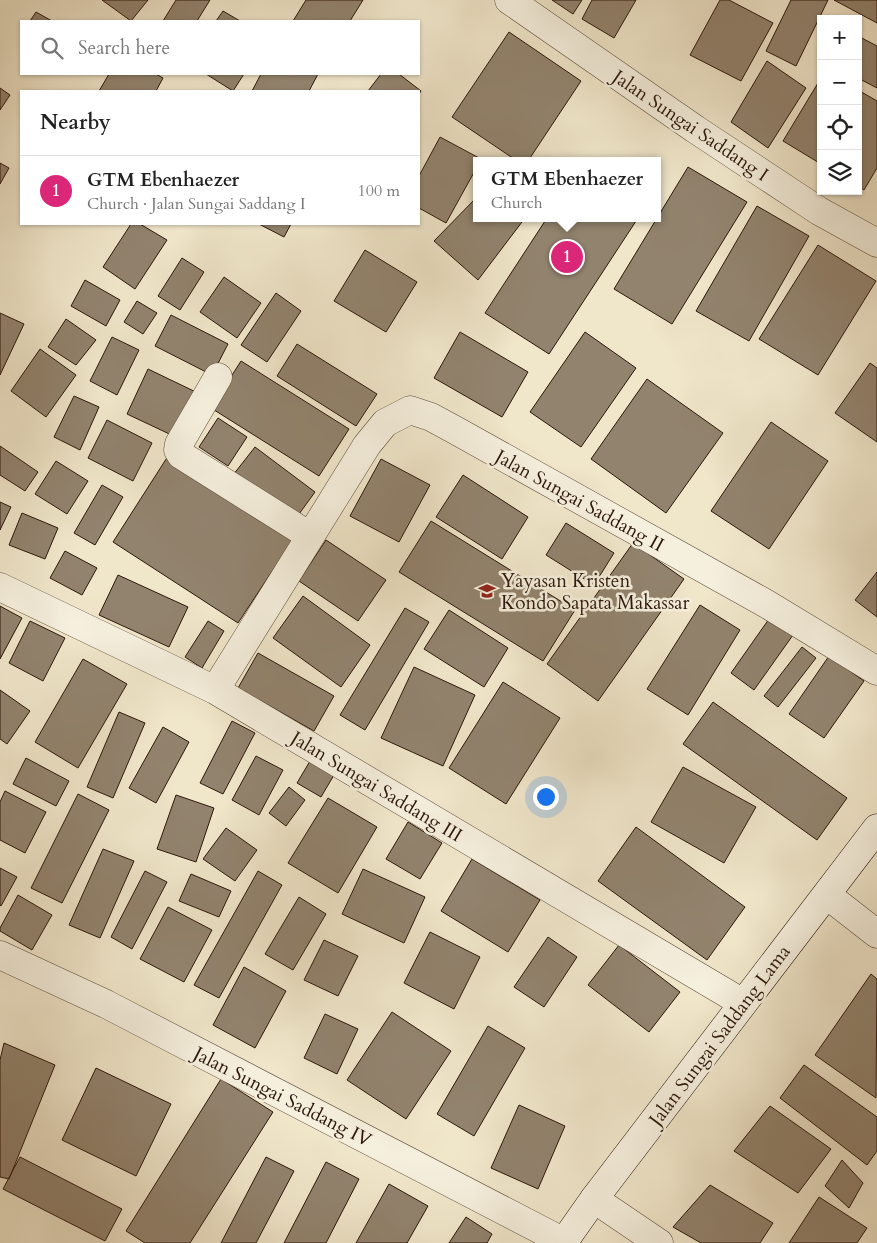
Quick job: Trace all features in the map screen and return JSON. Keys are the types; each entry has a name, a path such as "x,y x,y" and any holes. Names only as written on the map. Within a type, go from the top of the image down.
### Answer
{"street":[{"name":"Jalan Sungai Saddang I","path":"509,0 694,129 819,211 877,244"},
{"path":"214,690 310,536 181,455 178,450 179,444 218,377"},
{"name":"Jalan Sungai Saddang II","path":"310,536 367,445 385,423 410,410 432,417 765,603 877,671"},
{"name":"Jalan Sungai Saddang III","path":"0,587 214,690 744,1003"},
{"name":"Jalan Sungai Saddang Lama","path":"564,1242 594,1199 877,828"},
{"path":"827,895 877,934"},
{"name":"Jalan Sungai Saddang IV","path":"0,955 115,1009 564,1242"},
{"path":"594,1199 659,1243"}],"building":[{"path":"102,0 148,0 132,20"},
{"path":"176,0 210,0 198,20 164,20"},
{"path":"306,0 363,0 351,20 294,20"},
{"path":"552,0 582,0 573,14"},
{"path":"592,0 636,0 614,38 582,19"},
{"path":"720,0 729,0 773,23 741,81 690,55"},
{"path":"791,0 828,0 821,15 817,15 817,23 796,66 766,51"},
{"path":"834,0 877,0 877,23"},
{"path":"223,11 238,20 217,20"},
{"path":"36,12 50,20 31,20"},
{"path":"509,32 581,81 531,157 511,157 452,117"},
{"path":"862,38 877,46 877,88 862,80"},
{"path":"767,61 806,88 768,148 731,122"},
{"path":"108,75 158,75 163,78 157,90 100,90"},
{"path":"208,75 243,75 234,90"},
{"path":"260,75 317,75 310,90 253,90"},
{"path":"380,75 400,75 420,90 369,90"},
{"path":"817,85 817,162 783,141"},
{"path":"0,88 10,95 0,110"},
{"path":"862,92 877,101 877,168 864,190 862,189"},
{"path":"440,137 477,157 473,157 473,174 446,223 420,209 420,174"},
{"path":"0,163 9,168 0,184"},
{"path":"688,167 747,202 672,324 614,289 655,222 661,222 661,212"},
{"path":"473,201 473,222 522,222 478,280 434,241"},
{"path":"757,206 809,236 749,341 696,311"},
{"path":"544,222 635,222 549,354 485,313"},
{"path":"130,225 142,225 167,240 135,289 103,267"},
{"path":"261,225 290,225 284,237"},
{"path":"818,245 876,281 818,375 759,339"},
{"path":"365,250 417,282 386,332 334,301"},
{"path":"182,258 204,272 180,310 158,296"},
{"path":"224,277 261,303 237,338 200,312"},
{"path":"85,280 120,300 106,326 71,306"},
{"path":"276,293 301,311 267,362 241,345"},
{"path":"137,301 157,313 143,334 124,322"},
{"path":"0,313 24,324 0,375"},
{"path":"171,315 228,344 212,375 155,346"},
{"path":"66,319 96,340 76,365 48,347"},
{"path":"460,332 528,372 502,417 434,378"},
{"path":"585,332 636,368 581,447 530,412"},
{"path":"112,337 139,350 117,395 90,381"},
{"path":"297,344 377,394 356,426 277,376"},
{"path":"40,349 76,375 46,417 11,391"},
{"path":"241,361 349,429 319,476 211,408"},
{"path":"870,363 877,368 877,442 835,413"},
{"path":"148,369 200,394 180,439 127,414"},
{"path":"647,379 723,433 666,513 591,459"},
{"path":"74,396 99,407 80,450 54,437"},
{"path":"218,418 247,437 228,466 199,447"},
{"path":"107,420 152,443 133,481 88,458"},
{"path":"771,422 828,461 769,549 711,511"},
{"path":"0,446 38,472 25,491 0,475"},
{"path":"255,447 315,492 294,521 233,475"},
{"path":"170,453 296,535 238,623 113,542"},
{"path":"381,459 430,485 399,542 350,516"},
{"path":"56,461 88,481 67,514 35,494"},
{"path":"463,475 528,517 502,559 436,517"},
{"path":"102,485 123,497 95,545 74,533"},
{"path":"0,502 11,507 0,530"},
{"path":"22,513 58,528 45,559 9,545"},
{"name":"Yayasan Kristen Kondo Sapata Makassar","path":"431,521 575,610 543,661 399,572"},
{"path":"566,523 614,553 594,585 546,555"},
{"path":"326,540 386,580 358,621 299,581"},
{"path":"633,543 684,579 598,701 547,664"},
{"path":"65,551 97,568 82,595 50,578"},
{"path":"877,572 877,617 855,600"},
{"path":"118,575 188,607 169,647 99,615"},
{"path":"303,596 370,645 341,687 273,638"},
{"path":"700,605 740,630 688,715 647,689"},
{"path":"0,606 22,618 0,659"},
{"path":"405,608 429,622 365,730 340,715"},
{"path":"449,610 508,648 484,687 424,649"},
{"path":"769,619 793,635 754,690 731,673"},
{"path":"30,621 65,638 43,681 9,663"},
{"path":"208,621 224,631 202,668 185,657"},
{"path":"802,647 816,658 778,707 764,696"},
{"path":"258,653 334,696 314,731 238,688"},
{"path":"829,656 864,681 824,738 789,714"},
{"path":"83,659 127,684 78,768 35,742"},
{"path":"414,667 475,695 443,766 381,738"},
{"path":"503,682 560,718 506,804 449,768"},
{"path":"0,690 30,711 7,744 0,739"},
{"path":"713,702 847,798 817,840 683,744"},
{"path":"119,712 145,723 113,798 87,787"},
{"path":"232,721 255,733 223,794 200,783"},
{"path":"163,727 189,742 156,803 129,788"},
{"path":"256,756 283,770 259,815 232,800"},
{"path":"313,756 337,770 321,797 297,783"},
{"path":"26,758 69,781 56,806 13,784"},
{"path":"683,767 756,807 724,863 651,822"},
{"path":"289,787 305,800 286,826 269,813"},
{"path":"5,791 46,812 25,853 0,840 0,802"},
{"path":"78,794 109,810 62,903 31,888"},
{"path":"176,795 214,808 196,862 157,849"},
{"path":"328,798 377,827 338,893 288,863"},
{"path":"408,822 442,843 420,879 386,859"},
{"path":"636,827 745,907 707,960 598,881"},
{"path":"226,828 257,850 235,881 203,859"},
{"path":"103,849 134,861 100,938 69,925"},
{"path":"472,859 540,900 508,952 441,911"},
{"path":"0,868 17,877 1,906 0,905"},
{"path":"363,869 425,897 404,943 342,914"},
{"path":"145,871 167,882 132,949 111,937"},
{"path":"258,871 282,885 219,998 194,985"},
{"path":"191,874 231,891 219,917 179,901"},
{"path":"18,895 52,915 32,950 0,931"},
{"path":"299,897 326,914 293,970 265,954"},
{"path":"168,907 212,930 184,982 140,959"},
{"path":"430,932 480,957 454,1009 404,983"},
{"path":"548,937 577,957 544,1007 514,987"},
{"path":"324,940 358,956 338,996 304,980"},
{"path":"619,945 680,992 649,1032 588,985"},
{"path":"244,967 286,991 255,1048 213,1025"},
{"path":"871,974 877,979 876,1098 815,1055"},
{"path":"392,1012 451,1051 406,1119 347,1080"},
{"path":"325,1014 358,1029 337,1074 304,1058"},
{"path":"488,1026 525,1048 474,1136 437,1114"},
{"path":"4,1043 55,1065 9,1179 0,1177 0,1060"},
{"path":"804,1065 877,1117 877,1151 867,1165 780,1098"},
{"path":"96,1068 171,1104 136,1176 62,1140"},
{"path":"221,1079 273,1112 190,1243 145,1243 126,1231"},
{"path":"519,1105 565,1126 538,1189 491,1168"},
{"path":"770,1106 831,1149 798,1193 734,1151"},
{"path":"20,1157 122,1209 105,1241 3,1189"},
{"path":"266,1157 294,1171 256,1243 221,1243"},
{"path":"842,1160 863,1183 849,1208 825,1186"},
{"path":"326,1162 359,1179 326,1243 284,1243"},
{"path":"389,1184 428,1206 407,1243 356,1243"},
{"path":"710,1185 773,1223 760,1243 701,1243 673,1227"},
{"path":"819,1197 867,1228 857,1243 789,1243"},
{"path":"466,1217 492,1234 487,1243 449,1243"}],"place":[{"name":"GTM Ebenhaezer","path":"567,257"},
{"name":"Yayasan Kristen Kondo Sapata Makassar","path":"487,591"}]}
